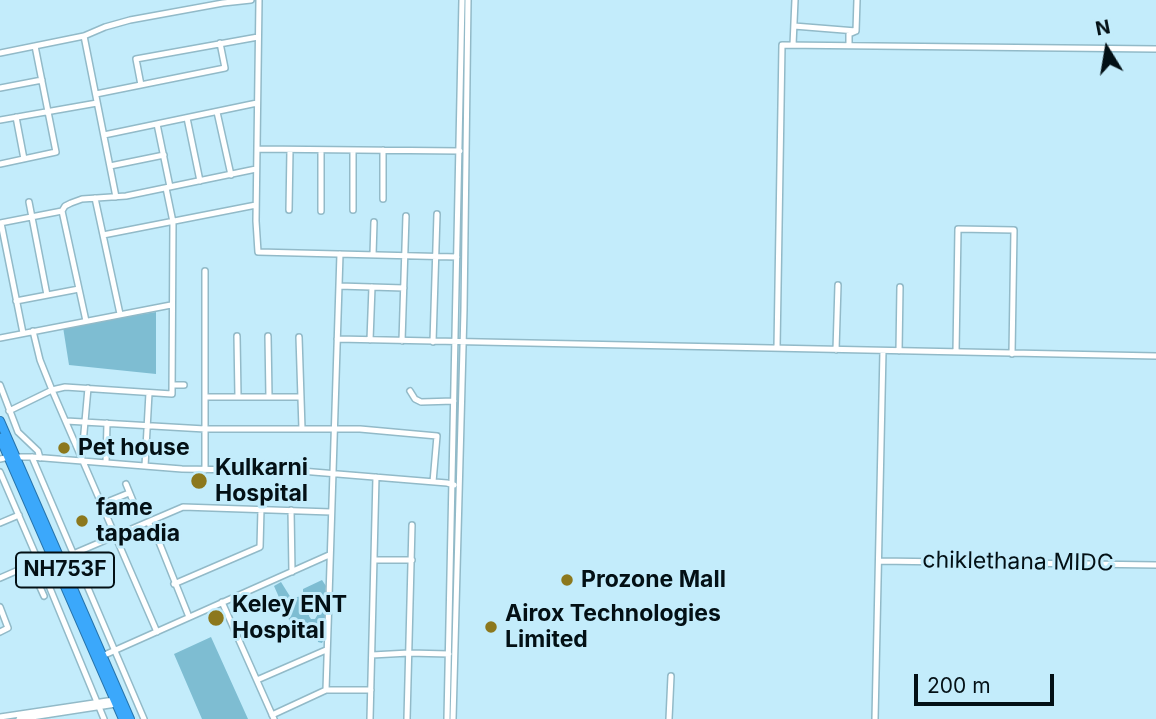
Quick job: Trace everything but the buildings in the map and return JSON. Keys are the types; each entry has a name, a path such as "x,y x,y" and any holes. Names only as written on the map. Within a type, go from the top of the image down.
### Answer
{"highway":[{"name":"NH753F","path":"0,421 6,456"},
{"name":"NH753F","path":"0,438 6,456 130,719"},
{"name":"NH753F","path":"100,657 123,719"}],"street":[{"path":"0,53 84,36 130,20 251,0"},
{"path":"259,0 256,169 258,252 457,257"},
{"path":"462,0 463,101"},
{"path":"447,719 454,482 463,343 462,151 468,0"},
{"path":"793,45 795,0"},
{"path":"856,31 857,0"},
{"path":"794,26 856,31"},
{"path":"849,45 849,34 856,31"},
{"path":"84,36 116,197"},
{"path":"141,85 136,59 258,37"},
{"path":"96,94 225,68 220,43"},
{"path":"777,348 782,45 1156,49"},
{"path":"0,164 56,152 35,46"},
{"path":"0,88 41,80"},
{"path":"0,120 97,103"},
{"path":"104,135 257,103"},
{"path":"218,112 231,175"},
{"path":"16,117 23,159"},
{"path":"187,118 200,181"},
{"path":"9,411 52,390 65,387 172,394 173,222 157,124"},
{"path":"257,149 462,151"},
{"path":"289,210 290,150"},
{"path":"321,150 321,211"},
{"path":"353,150 353,210"},
{"path":"383,150 383,199"},
{"path":"453,719 454,401 462,151"},
{"path":"110,166 163,155"},
{"path":"86,321 62,211 65,206 95,198 116,197 256,169"},
{"path":"95,198 120,314"},
{"path":"29,202 47,295"},
{"path":"103,235 256,205"},
{"path":"23,333 0,223 62,211"},
{"path":"433,342 437,214"},
{"path":"402,341 406,216"},
{"path":"373,255 374,222"},
{"path":"956,352 958,229 1014,230 1012,354"},
{"path":"326,690 340,254"},
{"path":"205,271 205,470"},
{"path":"836,350 838,285"},
{"path":"339,286 404,288"},
{"path":"370,340 372,287"},
{"path":"899,351 900,287"},
{"path":"16,301 79,289"},
{"path":"0,338 171,305"},
{"path":"33,331 40,360 52,390 157,632"},
{"path":"237,336 238,397"},
{"path":"268,336 269,397"},
{"path":"299,337 302,429"},
{"path":"337,339 1156,356"},
{"path":"875,719 883,351"},
{"path":"0,385 18,432 38,451 40,458"},
{"path":"172,385 184,385"},
{"path":"83,459 88,388"},
{"path":"410,391 419,401 454,401"},
{"path":"145,466 149,393"},
{"path":"205,397 301,397"},
{"path":"66,421 205,429 360,429 437,436 433,482"},
{"path":"106,463 107,423"},
{"path":"6,456 83,459 205,470 302,471 454,482"},
{"path":"32,457 144,719"},
{"path":"0,472 104,719"},
{"path":"370,719 376,477"},
{"path":"125,484 133,501"},
{"path":"102,504 129,493"},
{"path":"73,554 183,507 331,512"},
{"path":"174,584 260,547 261,509"},
{"path":"291,510 292,572"},
{"path":"0,523 19,515"},
{"path":"148,522 157,537 189,617"},
{"path":"407,719 412,525"},
{"path":"100,657 329,555"},
{"path":"374,560 412,560"},
{"path":"0,578 39,561"},
{"name":"chiklethana MIDC","path":"879,561 1156,565"},
{"path":"30,565 44,596"},
{"path":"222,602 273,717 326,690 371,690"},
{"path":"0,607 8,628 0,632"},
{"path":"257,680 326,650"},
{"path":"372,654 449,654"},
{"path":"669,719 671,676"},
{"path":"19,719 115,702"},
{"path":"0,717 63,713"}],"shaded area":[{"path":"156,312 156,374 69,365 63,327"},
{"path":"322,580 326,586 323,603 313,606 309,616 315,619 322,612 325,615 323,641 318,642 317,635 301,640 297,638 274,586 281,582 291,598 303,596 303,589"},
{"path":"211,637 248,719 202,719 174,654"}],"place":[{"name":"Pet house","path":"64,448"},
{"name":"Kulkarni Hospital","path":"199,481"},
{"name":"fame tapadia","path":"82,521"},
{"name":"Prozone Mall","path":"567,580"},
{"name":"Keley ENT Hospital","path":"216,618"},
{"name":"Airox Technologies Limited","path":"491,627"}]}
